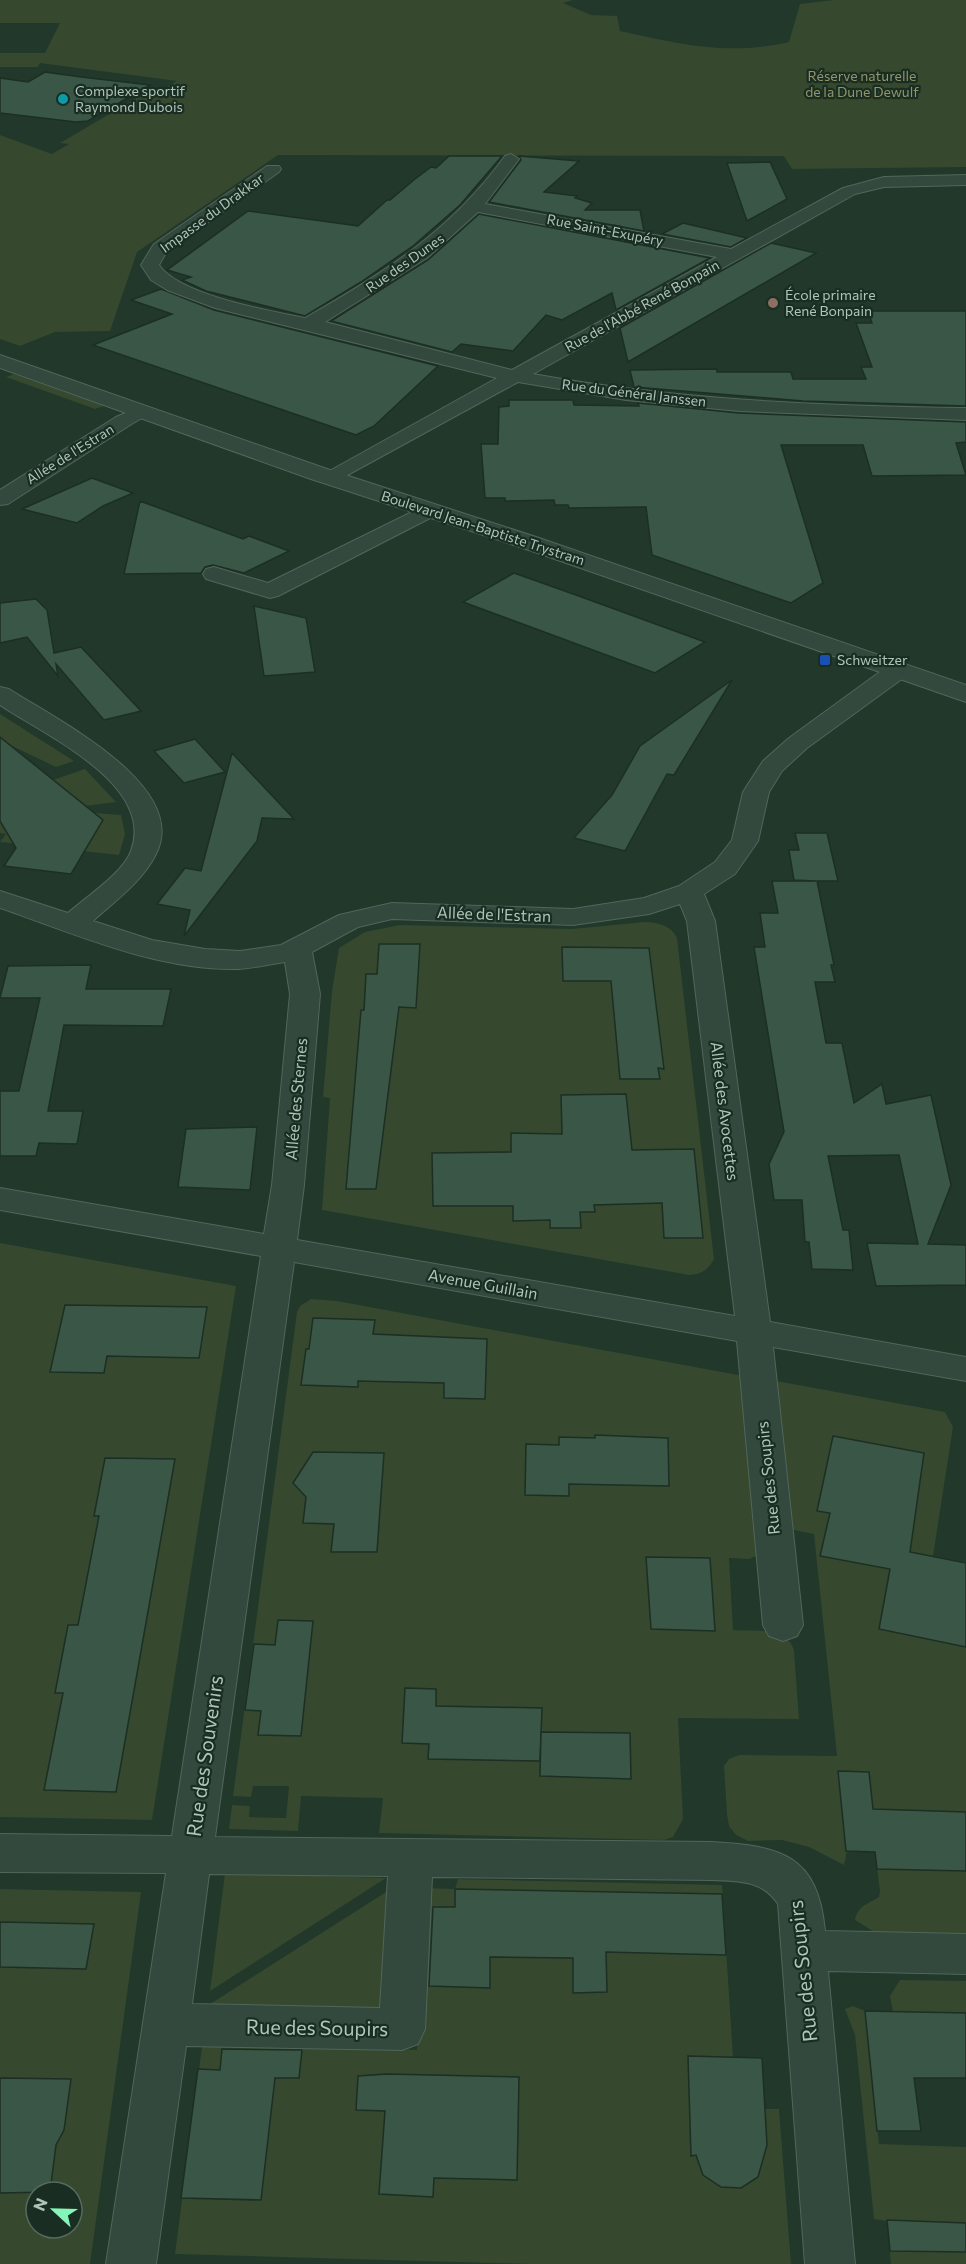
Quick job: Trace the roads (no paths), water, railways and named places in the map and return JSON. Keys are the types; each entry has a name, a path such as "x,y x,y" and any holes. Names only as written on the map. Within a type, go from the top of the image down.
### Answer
{"street":[{"name":"Rue des Dunes","path":"309,324 409,264 444,237 476,207 511,159"},
{"name":"Impasse du Drakkar","path":"273,169 160,248 152,259 151,267 158,278 175,288 269,317 309,324"},
{"name":"Rue de l'Abbé René Bonpain","path":"331,478 858,188 890,181 966,180"},
{"name":"Rue Saint-Exupéry","path":"476,207 734,255"},
{"name":"Rue du Général Janssen","path":"309,324 515,376 619,392 744,406 839,412 966,414"},
{"name":"Boulevard Jean-Baptiste Trystram","path":"0,361 331,478 531,543 966,694"},
{"name":"Allée de l'Estran","path":"0,499 123,421 142,412"},
{"path":"270,591 428,510"},
{"path":"214,574 270,591 286,608"},
{"name":"Allée de l'Estran","path":"0,898 147,948 205,958 270,958 297,949 349,921 392,911 592,915 648,906 689,892 714,877 740,850 751,824 756,792 772,766 798,743 897,670"},
{"path":"0,694 118,773 135,792 145,811 149,836 139,860 72,924"},
{"name":"Allée des Avocettes","path":"689,892 700,921 753,1332"},
{"name":"Allée des Sternes","path":"279,1249 288,1185 305,994 297,949"},
{"name":"Avenue Guillain","path":"0,1199 966,1369"},
{"name":"Rue des Souvenirs","path":"131,2264 279,1249"},
{"name":"Rue des Soupirs","path":"753,1332 783,1625"},
{"name":"Rue des Soupirs","path":"0,1853 411,1856 753,1864 770,1868 786,1878 800,1901 830,2264"},
{"name":"Rue des Soupirs","path":"166,2025 402,2029 411,1856"},
{"path":"804,1950 966,1954"}],"place":[{"name":"Complexe sportif Raymond Dubois","path":"63,99"},
{"name":"École primaire René Bonpain","path":"773,303"},
{"name":"Schweitzer","path":"825,660"}],"park label":[{"name":"Réserve naturelle de la Dune Dewulf","path":"862,84"}]}
